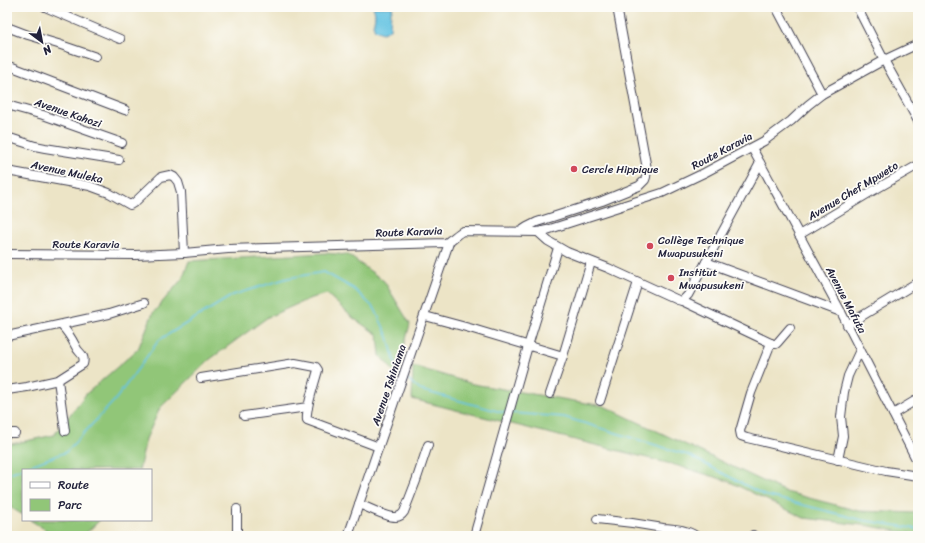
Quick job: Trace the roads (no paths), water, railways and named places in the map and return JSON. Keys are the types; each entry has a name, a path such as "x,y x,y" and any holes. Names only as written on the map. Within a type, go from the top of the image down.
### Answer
{"street":[{"path":"45,7 120,38"},
{"path":"521,231 537,222 602,201 633,189 642,183 646,177 647,169 618,7"},
{"path":"776,7 822,94"},
{"path":"857,7 918,121"},
{"path":"7,27 96,58"},
{"name":"Route Karavia","path":"7,254 135,256 184,254 238,248 446,243 456,234 463,231 538,232 555,228 662,192 704,173 752,148 774,134 822,94 884,60 918,44"},
{"path":"7,65 124,110"},
{"name":"Avenue Kahozi","path":"7,105 43,115 122,143"},
{"path":"7,138 45,148 119,160"},
{"name":"Avenue Mafuta","path":"752,148 841,312 918,463"},
{"path":"682,301 688,295 760,163"},
{"name":"Avenue Chef Mpweto","path":"799,236 918,165"},
{"name":"Avenue Muleka","path":"7,171 90,186 109,193 130,205 161,177 174,177 178,182 181,192 184,254"},
{"path":"538,232 558,248 682,301 771,343 774,344 778,342 790,328"},
{"name":"Avenue Tshiniama","path":"348,536 450,240"},
{"path":"438,243 444,247 446,252"},
{"path":"474,536 528,346 558,248"},
{"path":"550,394 591,262"},
{"path":"706,262 841,312"},
{"path":"600,401 638,282"},
{"path":"847,325 918,282"},
{"path":"7,336 109,314 144,303"},
{"path":"425,316 563,356"},
{"path":"7,390 58,380 82,365 84,362 82,353 76,348 73,340 61,325"},
{"path":"771,343 751,394 740,431 740,434 743,437 886,471 918,476"},
{"path":"838,460 843,436 841,417 844,392 848,376 860,350"},
{"path":"201,378 295,363 315,367 318,370 308,407 306,418 308,421 379,447"},
{"path":"58,380 65,431"},
{"path":"893,414 918,399"},
{"path":"244,416 308,407"},
{"path":"359,504 391,517 402,515 416,481 428,445"},
{"path":"237,509 237,536"},
{"path":"597,519 681,530 696,536"}],"water":[{"path":"373,7 393,7 391,12 390,29 386,32 382,33 375,30 373,25 375,12"}],"waterway":[{"path":"7,474 66,452 115,400 159,340 233,295 288,278 324,272 354,289 375,309 388,337 397,370 401,374"},
{"path":"405,377 420,390 501,412 506,412"},
{"path":"512,413 564,417 688,455 764,495 862,520 918,529"}],"place":[{"name":"Cercle Hippique","path":"574,169"},
{"name":"Collège Technique Mwapusukeni","path":"650,246"},
{"name":"Institut Mwapusukeni","path":"671,278"}]}
